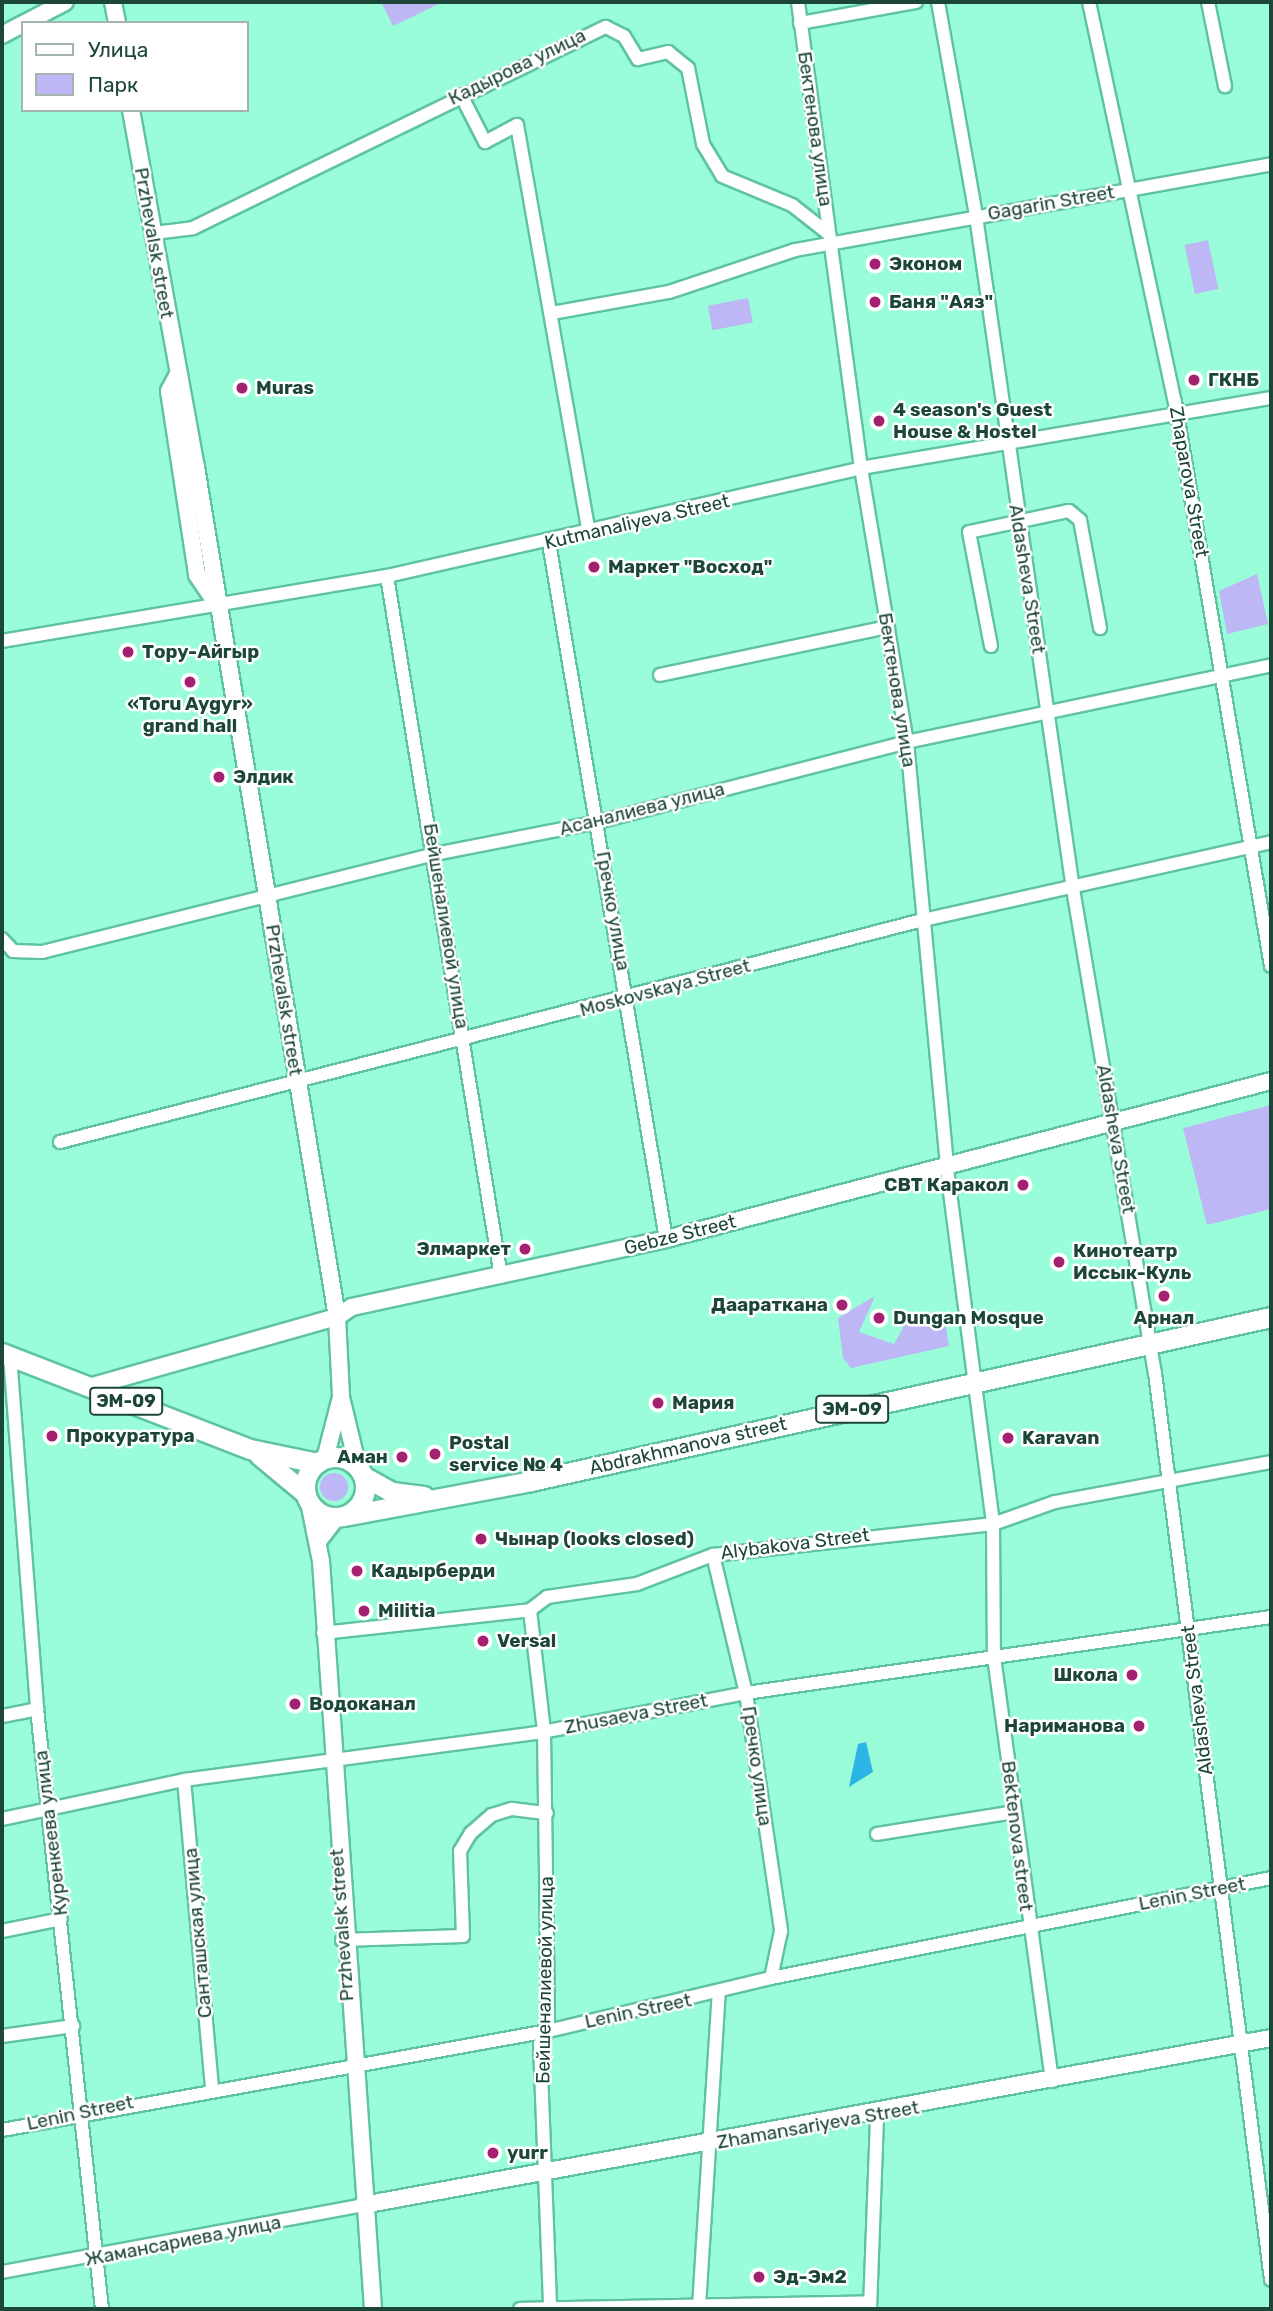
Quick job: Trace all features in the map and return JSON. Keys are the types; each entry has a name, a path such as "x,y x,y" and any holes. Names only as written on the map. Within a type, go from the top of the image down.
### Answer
{"highway":[{"name":"Abdrakhmanova street","path":"432,1498 1271,1318"},
{"name":"ЭМ-09","path":"6,1355 250,1449 321,1461 343,1459 393,1492 432,1498"},
{"name":"ЭМ-09","path":"250,1449 308,1498 340,1516 432,1498"},
{"path":"308,1498 307,1478 321,1461"},
{"path":"340,1516 362,1501 360,1472"}],"main road":[{"path":"28,21 65,2"},
{"path":"113,2 117,21"},
{"path":"2,35 21,25"},
{"name":"Przhevalsk street","path":"131,112 337,1317 341,1396 360,1472"},
{"name":"Gebze Street","path":"89,1387 337,1317 352,1307 666,1239 947,1169 1113,1119 1271,1081"},
{"name":"Przhevalsk street","path":"321,1461 341,1396"},
{"name":"Przhevalsk street","path":"308,1498 319,1540 342,1940 373,2309"},
{"path":"319,1540 340,1516"},
{"name":"Zhamansariyeva Street","path":"363,2205 877,2115 1271,2038"}],"street":[{"name":"Бектенова улица","path":"798,2 861,468 907,741 947,1169 974,1382"},
{"path":"800,23 916,2"},
{"name":"Aldasheva Street","path":"938,2 976,216 1005,447 1019,522 1073,889 1171,1479 1238,2045 1271,2280"},
{"name":"Zhaparova Street","path":"1089,2 1134,189 1271,966"},
{"path":"1208,2 1225,86"},
{"name":"Кадырова улица","path":"154,233 192,228 592,30 612,29 624,36 638,59 668,52 688,68 703,144 722,176 792,205 830,240"},
{"path":"461,95 485,142 517,125 590,533"},
{"name":"Gagarin Street","path":"552,313 669,292 773,255 830,240 1271,164"},
{"name":"Kutmanaliyeva Street","path":"2,641 387,576 550,543 861,468 1005,447 1175,413 1271,398"},
{"path":"991,646 969,532 1019,522 1078,514 1100,628"},
{"name":"Гречко улица","path":"550,543 629,999 666,1239"},
{"name":"Бейшеналиевой улица","path":"387,576 435,855 500,1277"},
{"path":"660,675 888,627"},
{"name":"Асаналиева улица","path":"2,939 13,951 42,952 267,900 435,855 598,822 907,741 1048,715 1271,665"},
{"name":"Moskovskaya Street","path":"60,1142 297,1080 629,999 923,920 1073,889 1271,842"},
{"name":"Куренкеева улица","path":"6,1355 37,1709 102,2309"},
{"name":"Bektenova street","path":"974,1382 993,1524 994,1657 1028,1926 1052,2081"},
{"name":"Alybakova Street","path":"323,1633 530,1610 547,1597 637,1584 713,1555 993,1524 1055,1502 1271,1462"},
{"name":"Гречко улица","path":"713,1555 746,1693 781,1931 771,1978"},
{"name":"Бейшеналиевой улица","path":"530,1610 544,1731 547,1813 548,2031 540,2044 550,2309"},
{"name":"Zhusaeva Street","path":"2,1819 184,1780 544,1731 746,1693 1271,1617"},
{"path":"2,1716 37,1709"},
{"name":"Санташская улица","path":"184,1780 212,2087"},
{"path":"342,1940 463,1936 460,1851 471,1833 492,1815 512,1809 547,1813"},
{"path":"877,1834 1014,1812"},
{"name":"Lenin Street","path":"2,2130 82,2111 212,2087 351,2067 548,2031 719,1993 771,1978 1271,1878"},
{"path":"2,1931 61,1919"},
{"path":"704,2308 707,2145 719,1993"},
{"path":"2,2036 73,2026"},
{"path":"520,2309 870,2305 877,2115"},
{"name":"Жамансариева улица","path":"2,2272 97,2259 363,2205"}],"green space":[{"path":"381,2 443,2 393,26"},
{"path":"1208,240 1218,289 1195,294 1185,245"},
{"path":"748,298 753,323 713,330 708,306"},
{"path":"1257,574 1268,624 1227,634 1219,591"},
{"path":"1271,1105 1271,1209 1207,1225 1183,1128"},
{"path":"875,1296 859,1332 894,1344 910,1315 946,1327 949,1346 851,1368 843,1358 838,1318"},
{"path":"334,1473 344,1477 348,1487 344,1497 334,1501 324,1497 320,1487 324,1477"}],"water":[{"path":"866,1742 873,1772 849,1787 858,1744"}],"place":[{"name":"Эконом","path":"875,264"},
{"name":"Баня \"Аяз\"","path":"875,302"},
{"name":"ГКНБ","path":"1194,380"},
{"name":"Muras","path":"242,388"},
{"name":"4 season's Guest House & Hostel","path":"879,421"},
{"name":"Маркет \"Восход\"","path":"594,567"},
{"name":"Тору-Айгыр","path":"128,652"},
{"name":"«Toru Aygyr» grand hall","path":"190,682"},
{"name":"Элдик","path":"219,777"},
{"name":"СВТ Каракол","path":"1023,1185"},
{"name":"Элмаркет","path":"525,1249"},
{"name":"Кинотеатр Иссык-Куль","path":"1059,1262"},
{"name":"Арнал","path":"1164,1296"},
{"name":"Даараткана","path":"842,1305"},
{"name":"Dungan Mosque","path":"879,1318"},
{"name":"Мария","path":"658,1403"},
{"name":"Прокуратура","path":"52,1436"},
{"name":"Karavan","path":"1008,1438"},
{"name":"Postal service № 4","path":"435,1454"},
{"name":"Аман","path":"402,1457"},
{"name":"Чынар (looks closed)","path":"481,1539"},
{"name":"Кадырберди","path":"357,1571"},
{"name":"Militia","path":"364,1611"},
{"name":"Versal","path":"483,1641"},
{"name":"Школа","path":"1132,1675"},
{"name":"Водоканал","path":"295,1704"},
{"name":"Нариманова","path":"1139,1726"},
{"name":"yurr","path":"493,2153"},
{"name":"Эд-Эм2","path":"759,2277"}]}
